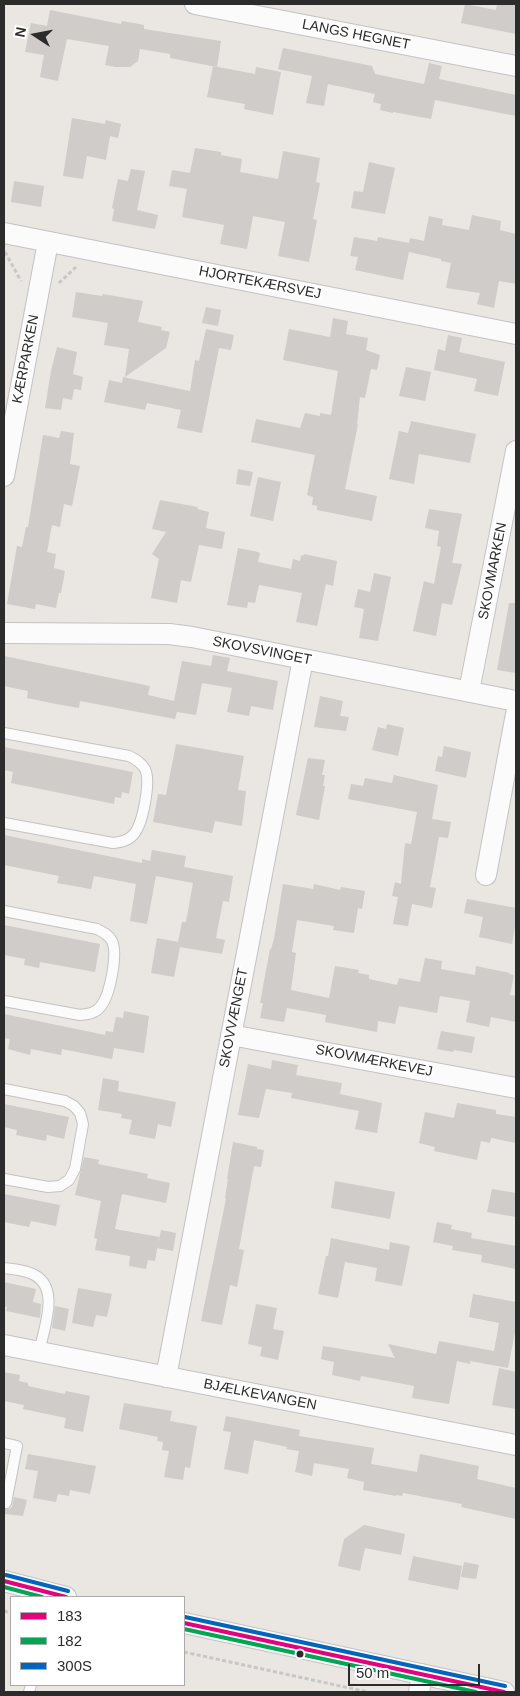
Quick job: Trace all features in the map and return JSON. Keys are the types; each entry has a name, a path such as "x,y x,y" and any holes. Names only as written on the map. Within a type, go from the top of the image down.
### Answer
{"street":[{"name":"LANGS HEGNET","path":"195,4 516,66"},
{"name":"HJORTEKÆRSVEJ","path":"4,232 516,334"},
{"name":"KÆRPARKEN","path":"4,476 48,242"},
{"name":"SKOVMARKEN","path":"469,691 516,452"},
{"name":"SKOVSVINGET","path":"4,633 169,634 192,637 516,701"},
{"name":"SKOVVÆNGET","path":"166,1377 303,659"},
{"path":"486,875 516,714"},
{"name":"SKOVMÆRKEVEJ","path":"231,1035 516,1088"},
{"name":"BJÆLKEVANGEN","path":"4,1345 516,1445"},
{"path":"4,1581 56,1596"},
{"path":"185,1623 421,1683 504,1692"}],"lane":[{"path":"4,733 129,756 139,761 145,769 148,780 140,824 133,835 125,841 113,843 4,822"},
{"path":"4,912 97,929 106,934 112,941 115,952 108,997 101,1008 92,1014 80,1016 4,1001"},
{"path":"4,1089 65,1101 74,1106 80,1113 83,1124 75,1169 69,1180 60,1186 48,1187 4,1179"},
{"path":"4,1268 31,1273 43,1280 48,1288 50,1301 39,1352"},
{"path":"4,1444 18,1446 6,1502 4,1502"}],"path":[{"path":"4,250 35,307 93,250"},
{"path":"185,1652 368,1692"}],"building":[{"path":"465,4 496,10 497,4 516,4 516,34 461,23"},
{"path":"50,10 121,24 122,21 144,25 144,29 221,41 217,67 170,58 170,54 140,49 138,61 130,67 115,67 105,65 109,46 67,39 58,81 40,77 44,55 25,52 31,23 47,26"},
{"path":"283,48 372,66 375,74 424,84 429,63 442,66 439,79 516,95 516,116 435,100 431,119 393,113 380,110 381,104 373,102 375,94 328,84 324,106 306,103 312,76 278,69"},
{"path":"213,66 255,74 256,67 281,72 273,115 244,109 245,104 207,97"},
{"path":"72,118 105,124 106,120 121,124 118,138 110,136 106,160 87,156 83,179 63,176"},
{"path":"195,148 221,152 221,155 242,159 240,172 278,179 283,151 320,158 316,182 320,183 313,219 317,220 309,262 278,256 285,222 253,216 247,249 220,244 224,225 182,217 187,189 169,186 172,170 190,173"},
{"path":"369,162 395,168 385,214 351,208 354,191 363,192"},
{"path":"131,169 145,171 137,210 158,215 155,229 112,221 114,209 112,208 118,179 128,181"},
{"path":"14,181 44,186 41,207 11,202"},
{"path":"472,215 501,221 500,230 516,234 516,284 499,281 494,308 477,304 480,293 446,288 451,263 441,261 441,259 409,252 403,280 355,270 358,257 350,256 354,237 377,241 378,237 409,243 410,238 424,241 429,216 443,219 442,225 469,230"},
{"path":"76,292 102,296 103,294 143,301 138,322 162,327 161,330 170,332 166,348 125,377 129,349 104,345 108,323 72,317"},
{"path":"206,307 221,310 218,326 202,323"},
{"path":"333,318 348,321 346,334 368,338 366,350 380,355 377,370 371,369 365,398 360,397 358,424 345,489 377,496 372,521 317,510 317,506 312,505 313,497 307,495 315,455 251,442 256,419 300,428 305,413 320,416 320,413 331,415 338,371 283,360 289,329 330,337"},
{"path":"206,329 234,335 231,350 219,348 202,433 177,428 181,410 147,403 145,410 104,402 109,380 122,383 123,377 190,391 195,360 199,361"},
{"path":"448,335 462,338 459,352 505,362 498,396 474,391 477,379 434,370 438,349 445,351"},
{"path":"57,347 77,352 73,374 83,377 81,390 74,389 72,400 63,398 61,410 45,408"},
{"path":"406,367 431,372 425,401 399,396"},
{"path":"411,421 476,434 470,463 419,454 414,484 389,479 399,431 408,433"},
{"path":"61,431 74,433 70,464 80,466 72,506 64,504 60,527 52,525 47,552 56,554 54,568 65,571 61,593 59,593 56,608 36,604 35,609 7,604 17,546 22,547 26,527 28,527 43,435 59,438"},
{"path":"238,469 253,472 250,486 236,484"},
{"path":"258,477 281,482 273,521 250,516"},
{"path":"160,500 198,507 197,509 209,512 206,528 225,532 222,549 199,545 191,582 181,580 177,603 151,598 159,559 152,554 166,532 152,529"},
{"path":"429,509 462,514 452,563 462,564 452,605 442,603 436,636 413,631 424,581 434,584 441,547 437,546 439,531 425,528"},
{"path":"238,548 260,553 258,562 291,569 293,559 300,561 301,555 303,556 304,554 337,561 333,586 326,584 317,626 296,622 302,593 259,585 255,603 248,602 247,608 227,605"},
{"path":"374,573 391,577 378,641 359,638 364,609 354,607 358,589 370,592"},
{"path":"509,603 516,603 516,673 497,670"},
{"path":"213,655 230,658 227,671 278,681 273,710 251,706 249,716 227,712 232,688 202,683 196,715 177,712 175,719 80,701 79,708 56,704 27,698 28,691 4,686 4,656 150,686 148,695 174,701 182,661 211,666"},
{"path":"320,696 343,701 340,716 349,717 346,731 314,727"},
{"path":"387,724 404,728 398,756 372,750 378,727 386,729"},
{"path":"176,744 244,756 238,790 246,791 242,826 215,821 212,833 153,822 158,794 166,795"},
{"path":"444,746 471,752 466,778 435,771 438,756 442,757"},
{"path":"4,747 133,772 129,794 122,792 121,798 115,797 114,804 11,783 13,772 4,770"},
{"path":"308,758 325,760 322,775 325,775 323,786 325,786 319,820 296,815"},
{"path":"394,775 438,785 432,819 451,822 448,838 439,837 430,887 436,888 432,908 412,904 408,926 393,924 398,897 392,896 395,882 401,884 405,843 411,844 417,812 348,799 351,784 363,786 365,778 392,783"},
{"path":"4,835 142,863 142,859 150,861 152,850 186,856 184,867 233,876 229,902 223,901 216,938 225,940 222,954 180,947 174,977 151,973 157,938 178,942 182,922 186,922 193,883 156,876 147,924 130,921 136,884 94,876 91,889 57,883 59,876 4,865"},
{"path":"283,884 313,889 314,884 340,890 341,887 365,891 362,909 358,908 354,933 333,930 334,926 297,920 292,952 296,953 291,990 329,998 335,966 359,970 358,973 369,975 369,979 397,985 399,978 420,982 425,958 442,961 441,969 475,975 476,966 514,975 510,995 516,996 516,1022 491,1017 489,1027 466,1022 470,1001 440,996 437,1013 399,1006 395,1024 378,1021 377,1032 325,1022 326,1015 287,1008 284,1022 260,1018 263,1003 260,1003 270,949 274,939"},
{"path":"467,899 516,908 512,944 479,937 483,917 464,913"},
{"path":"4,925 100,944 95,972 40,962 39,968 24,965 25,959 4,955"},
{"path":"124,1011 149,1016 144,1053 114,1048 112,1059 62,1049 61,1055 31,1049 30,1055 8,1049 10,1039 4,1038 4,1014 105,1035 106,1031 113,1032 116,1017 123,1018"},
{"path":"441,1031 475,1037 472,1053 437,1049"},
{"path":"272,1060 298,1065 296,1075 342,1083 340,1094 382,1103 377,1133 355,1129 359,1111 291,1098 292,1093 266,1089 259,1118 238,1115 248,1064 271,1069"},
{"path":"103,1078 119,1081 118,1091 176,1102 171,1127 158,1124 155,1139 129,1134 132,1120 121,1118 122,1114 98,1110"},
{"path":"457,1103 496,1110 496,1114 516,1117 516,1143 491,1138 490,1143 481,1141 477,1160 434,1151 435,1147 419,1143 425,1112 454,1118"},
{"path":"4,1104 69,1117 64,1139 47,1135 46,1141 16,1135 17,1130 4,1127"},
{"path":"233,1142 264,1150 261,1167 254,1166 239,1249 244,1250 237,1287 230,1285 222,1325 201,1321 226,1199"},
{"path":"84,1157 99,1160 98,1164 148,1174 147,1178 170,1183 166,1203 122,1194 115,1229 159,1237 155,1261 148,1260 146,1269 129,1266 130,1256 95,1250 97,1239 94,1238 101,1201 75,1195"},
{"path":"335,1181 395,1192 390,1219 331,1208"},
{"path":"492,1189 516,1193 516,1217 487,1212"},
{"path":"4,1194 60,1205 56,1226 31,1221 29,1227 4,1222"},
{"path":"437,1222 452,1225 451,1229 472,1233 471,1238 516,1246 516,1269 481,1262 482,1255 452,1250 453,1246 433,1242"},
{"path":"161,1230 176,1233 173,1251 157,1248"},
{"path":"331,1238 389,1250 390,1242 410,1246 402,1286 375,1281 377,1268 345,1262 338,1298 318,1294"},
{"path":"4,1282 36,1289 33,1302 41,1304 40,1318 6,1311 7,1307 4,1306"},
{"path":"78,1288 112,1294 107,1317 96,1315 93,1327 72,1323"},
{"path":"473,1294 516,1302 516,1327 508,1368 470,1361 470,1364 457,1361 449,1404 412,1398 414,1386 361,1376 360,1381 332,1375 334,1362 321,1359 323,1346 395,1358 388,1344 436,1354 439,1341 494,1351 499,1323 469,1317"},
{"path":"256,1304 277,1308 273,1329 284,1331 278,1360 260,1356 262,1347 248,1344"},
{"path":"55,1306 69,1309 65,1331 52,1328"},
{"path":"499,1368 516,1372 516,1409 492,1405"},
{"path":"4,1372 20,1375 19,1381 28,1383 28,1386 65,1394 66,1391 90,1396 83,1432 64,1428 66,1418 23,1409 24,1405 4,1401"},
{"path":"124,1403 172,1411 170,1421 197,1426 190,1468 185,1467 183,1480 164,1477 169,1451 162,1450 163,1442 157,1441 158,1437 119,1429"},
{"path":"226,1416 300,1430 299,1436 374,1448 371,1464 417,1472 420,1454 479,1466 477,1479 516,1488 516,1519 461,1507 462,1504 403,1493 402,1496 396,1496 363,1490 364,1482 347,1478 349,1469 314,1463 312,1476 295,1472 299,1451 254,1440 248,1474 224,1469 231,1432 223,1431"},
{"path":"28,1454 96,1466 90,1494 70,1490 69,1496 58,1494 56,1502 33,1498 38,1471 25,1469"},
{"path":"14,1497 27,1500 23,1516 4,1514 4,1509 12,1507"},
{"path":"364,1525 405,1534 401,1555 365,1548 360,1571 338,1566 344,1539"},
{"path":"413,1556 462,1566 458,1590 408,1580"},
{"path":"464,1562 479,1565 476,1579 461,1577"}],"transit line":[{"name":"300S","path":"6,1575 68,1591"},
{"name":"183","path":"4,1581 62,1596"},
{"name":"182","path":"4,1587 38,1596"},
{"name":"300S","path":"185,1617 505,1686"},
{"name":"183","path":"185,1623 504,1692"},
{"name":"182","path":"185,1629 476,1692"}]}
